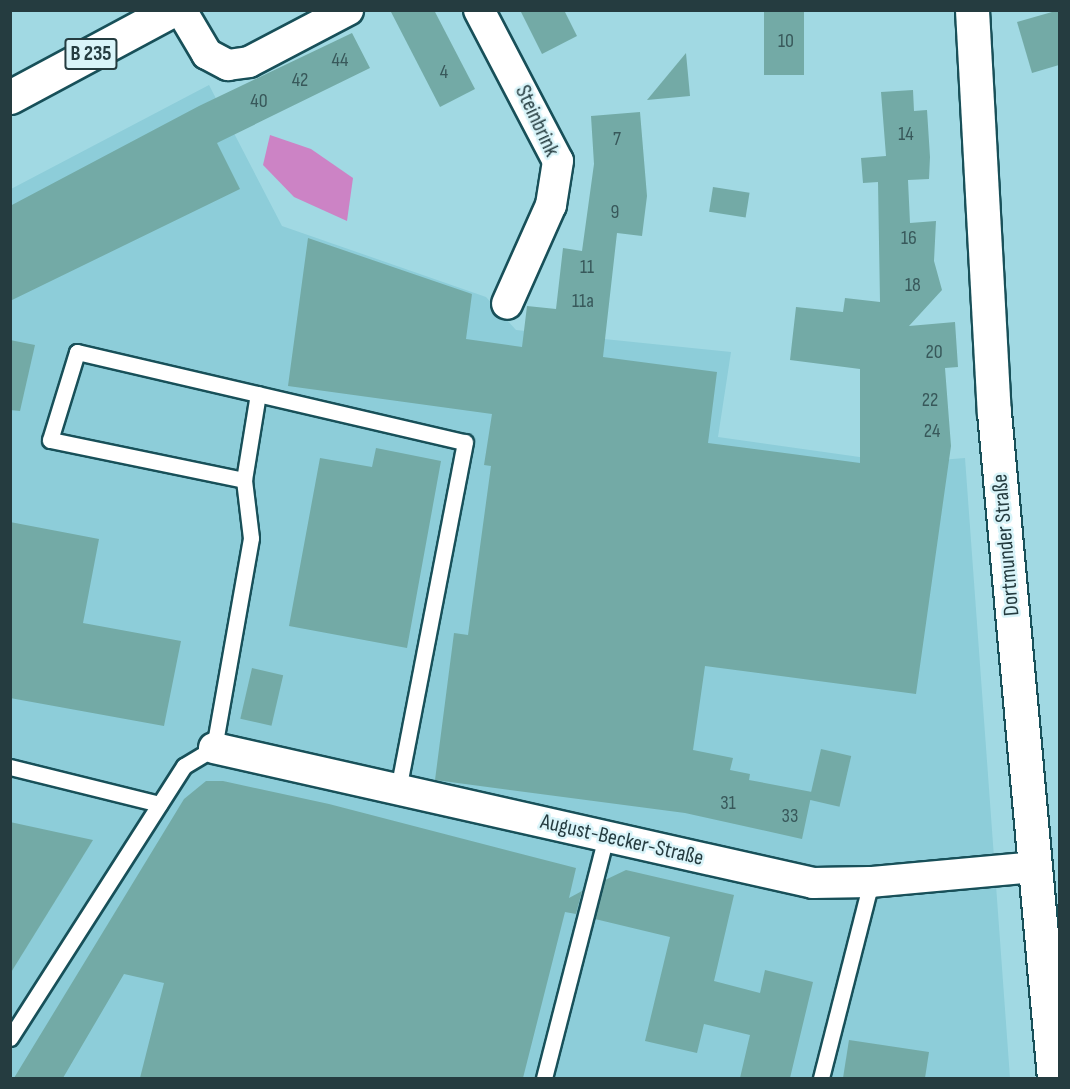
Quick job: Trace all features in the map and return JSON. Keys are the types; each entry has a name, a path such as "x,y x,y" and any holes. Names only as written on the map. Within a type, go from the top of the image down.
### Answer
{"main road":[{"name":"B 235","path":"10,97 172,10"},
{"name":"Dortmunder Straße","path":"972,10 994,412 1054,1078"}],"street":[{"path":"181,10 207,54 228,65 249,62 348,10"},
{"name":"Steinbrink","path":"479,10 558,161 551,205 507,304"},
{"name":"August-Becker-Straße","path":"214,748 813,883 871,882 1035,867"}],"lane":[{"path":"244,480 50,440 77,352 465,442 398,790"},
{"path":"10,1038 184,766 214,748 251,538 244,480 258,394"},
{"path":"10,767 160,804"},
{"path":"544,1078 606,836"},
{"path":"821,1078 871,882"}],"shaded area":[{"path":"209,85 282,226 486,297 516,330 731,352 718,437 902,463 965,458 1010,1078 11,1078 11,189"},
{"path":"270,135 311,149 353,178 347,221 294,197 263,165"}],"building":[{"path":"390,10 434,10 475,89 440,107"},
{"path":"520,10 564,10 577,36 542,54"},
{"path":"764,10 804,10 804,75 764,75"},
{"path":"1059,10 1059,65 1032,73 1017,22"},
{"path":"352,33 370,68 217,143 240,189 10,301 10,206 199,106"},
{"path":"686,53 690,96 647,100"},
{"path":"913,90 914,111 927,110 930,157 929,179 908,180 910,223 936,221 934,261 942,290 909,326 955,322 958,367 945,368 951,446 916,694 705,666 693,750 733,758 730,770 750,774 749,780 812,792 802,839 685,813 435,780 454,633 468,635 491,466 484,465 492,414 288,386 308,238 472,294 466,339 522,347 527,306 556,309 563,248 582,251 594,164 591,116 640,112 647,196 642,236 617,233 603,357 717,372 708,443 860,463 860,369 790,360 796,307 843,312 845,298 880,302 878,182 863,183 861,158 886,156 881,92"},
{"path":"713,187 750,193 746,217 709,212"},
{"path":"10,340 35,345 20,411 10,410"},
{"path":"376,448 441,461 407,648 289,626 320,458 372,467"},
{"path":"10,522 99,539 83,623 181,641 164,726 10,698"},
{"path":"252,668 283,675 271,726 240,719"},
{"path":"821,749 851,756 840,807 809,800"},
{"path":"206,781 223,781 329,804 576,868 569,898 582,891 576,914 565,912 523,1078 140,1078 164,983 124,974 63,1078 14,1078 184,799"},
{"path":"10,822 93,840 10,974"},
{"path":"626,870 734,895 714,981 760,993 765,970 813,982 790,1078 740,1078 750,1035 704,1024 697,1053 645,1041 670,937 595,919 605,880"},
{"path":"849,1040 929,1052 925,1078 843,1078"}]}
